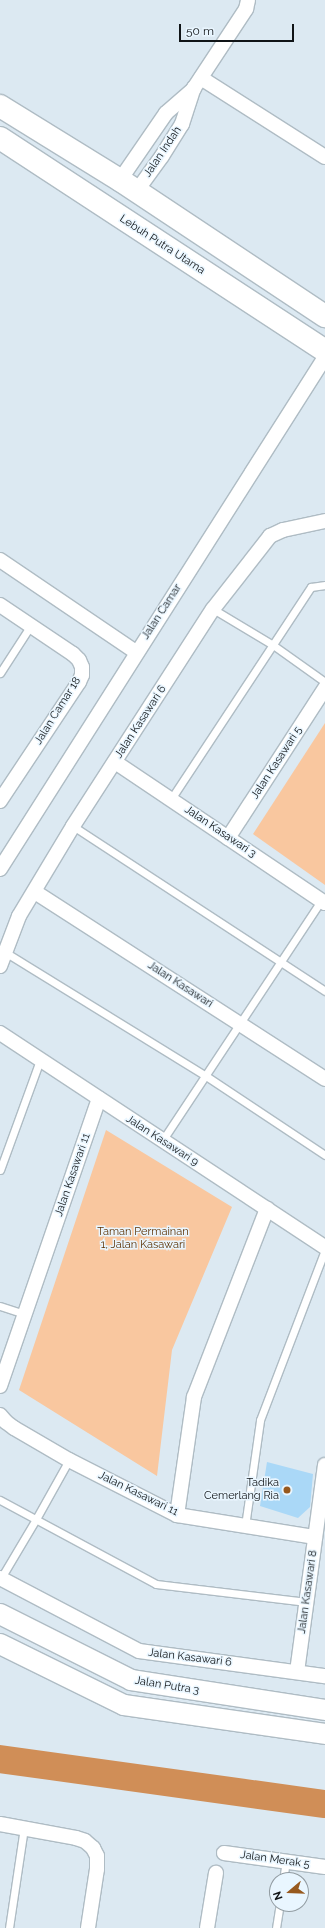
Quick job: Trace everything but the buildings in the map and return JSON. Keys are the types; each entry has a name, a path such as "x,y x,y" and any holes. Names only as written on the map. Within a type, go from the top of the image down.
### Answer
{"main road":[{"path":"0,106 128,186 325,316"},
{"name":"Lebuh Putra Utama","path":"0,138 325,351"}],"street":[{"name":"Jalan Indah","path":"128,186 162,156 182,124 198,83 246,9 248,0"},
{"name":"Jalan Indah","path":"128,186 166,113 198,83"},
{"path":"198,83 325,157"},
{"name":"Jalan Camar","path":"0,869 136,652 325,356"},
{"name":"Jalan Kasawari 6","path":"0,966 19,916 35,892 73,826 213,609 270,536 283,530 325,521"},
{"path":"0,560 136,652"},
{"name":"Jalan Camar 18","path":"0,605 32,625 73,654 82,667 82,675 79,682 0,801"},
{"name":"Jalan Kasawari 5","path":"228,838 325,688"},
{"name":"Jalan Kasawari 3","path":"115,762 323,902"},
{"name":"Jalan Kasawari","path":"35,892 325,1079"},
{"name":"Jalan Kasawari 9","path":"0,1033 325,1247"},
{"name":"Jalan Kasawari 11","path":"0,1386 99,1099"},
{"path":"177,1515 194,1397 266,1209"},
{"name":"Jalan Kasawari 11","path":"0,1415 14,1428 69,1460 177,1515 315,1537"},
{"name":"Jalan Kasawari 8","path":"297,1672 325,1465"},
{"name":"Jalan Kasawari 6","path":"0,1578 139,1651 325,1676"},
{"name":"Jalan Putra 3","path":"0,1614 131,1680 325,1710"},
{"path":"0,1644 124,1705 325,1734"},
{"path":"0,1824 76,1838 85,1841 93,1848 97,1856 97,1870 88,1928"},
{"name":"Jalan Merak 5","path":"224,1853 325,1867"},
{"path":"207,1928 216,1873"}],"lane":[{"path":"171,799 311,588 325,585"},
{"path":"213,609 273,645 325,682"},
{"path":"0,673 32,625"},
{"path":"73,826 325,991"},
{"path":"162,1141 281,962 323,902"},
{"path":"5,952 206,1076 325,1155"},
{"path":"0,1170 40,1060"},
{"path":"245,1526 260,1420 325,1250"},
{"path":"0,1306 24,1314"},
{"path":"0,1578 36,1519 69,1460"},
{"path":"0,1500 156,1584 307,1602"},
{"path":"9,1928 24,1828"},
{"path":"284,1872 286,1862"},
{"path":"276,1928 279,1912"}],"green space":[{"path":"325,723 325,885 253,834"},
{"name":"Taman Permainan 1, Jalan Kasawari","path":"106,1130 232,1207 172,1350 157,1476 19,1390"}],"waterway":[{"path":"0,1759 325,1804"}],"place":[{"name":"Tadika Cemerlang Ria","path":"287,1490"}]}
